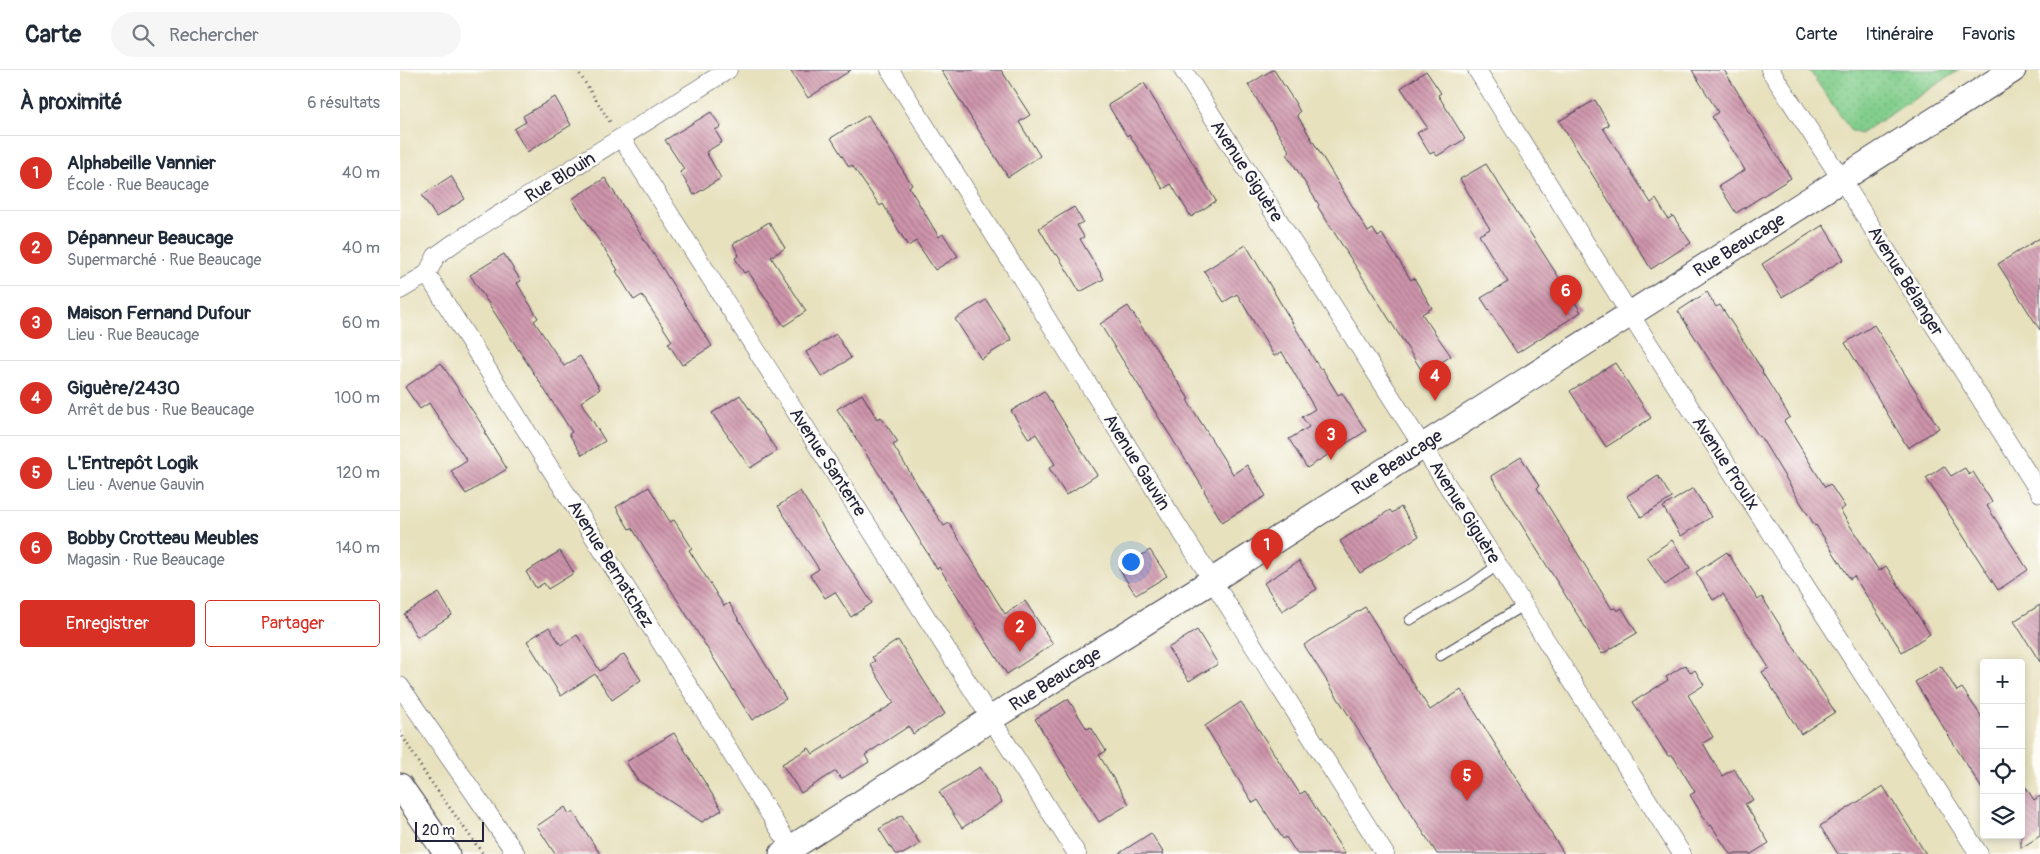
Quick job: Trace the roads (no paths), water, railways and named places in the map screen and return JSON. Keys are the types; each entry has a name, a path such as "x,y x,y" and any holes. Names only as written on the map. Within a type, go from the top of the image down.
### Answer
{"street":[{"name":"Rue Blouin","path":"400,290 427,274 436,256 454,243 622,139 728,70"},
{"name":"Avenue Gauvin","path":"890,70 1385,854"},
{"name":"Avenue Giguère","path":"1183,70 1682,854"},
{"name":"Avenue Proulx","path":"1477,70 1630,314 1979,854"},
{"name":"Avenue Bélanger","path":"1770,70 1842,180 2040,494"},
{"name":"Rue Beaucage","path":"789,852 992,718 1213,580 2013,70"},
{"name":"Avenue Santerre","path":"622,139 1077,854"},
{"name":"Avenue Bernatchez","path":"427,274 789,852"},
{"path":"400,686 516,854"},
{"path":"400,786 447,854"}],"lane":[{"path":"1410,620 1470,585 1498,565"},
{"path":"1440,656 1524,605"}],"place":[{"name":"Bobby Crotteau Meubles","path":"1566,316"},
{"name":"Giguère/2430","path":"1435,401"},
{"name":"Maison Fernand Dufour","path":"1331,460"},
{"name":"Alphabeille Vannier","path":"1267,570"},
{"name":"Dépanneur Beaucage","path":"1020,652"},
{"name":"L'Entrepôt Logik","path":"1467,801"}]}
